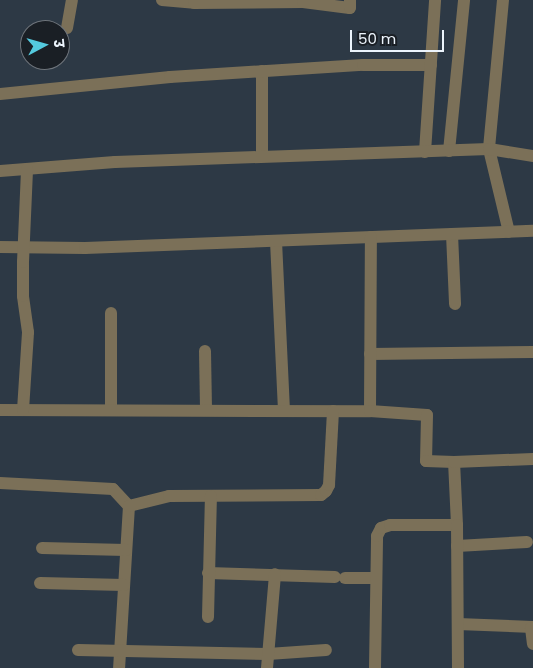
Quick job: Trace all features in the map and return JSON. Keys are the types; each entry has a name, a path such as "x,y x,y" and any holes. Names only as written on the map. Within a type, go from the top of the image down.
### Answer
{"street":[{"path":"68,20 72,0"},
{"path":"162,0 194,3 303,2 350,8 350,0"},
{"path":"425,152 435,0"},
{"path":"449,151 464,0"},
{"path":"503,0 489,149 509,232"},
{"path":"0,94 170,77 363,65 431,65"},
{"path":"262,71 262,156"},
{"path":"0,171 115,162 489,149 533,156"},
{"path":"23,410 28,332 23,296 23,247 27,168"},
{"path":"0,247 85,248 533,231"},
{"path":"452,234 455,304"},
{"path":"370,411 371,237"},
{"path":"276,241 284,410"},
{"path":"111,313 111,409"},
{"path":"205,351 206,409"},
{"path":"370,354 533,352"},
{"path":"0,410 206,409 370,411 427,415 426,461 454,462 533,459"},
{"path":"129,506 168,496 320,495 326,491 329,484 333,411"},
{"path":"454,462 457,525 458,668"},
{"path":"0,483 113,489 129,506 119,668"},
{"path":"208,617 211,496"},
{"path":"375,668 377,536 381,528 390,525 457,525"},
{"path":"457,546 527,542"},
{"path":"42,548 126,550"},
{"path":"208,573 376,578"},
{"path":"267,668 275,574"},
{"path":"40,583 124,585"},
{"path":"458,624 532,627 533,644"},
{"path":"78,650 268,654 326,650"}]}
